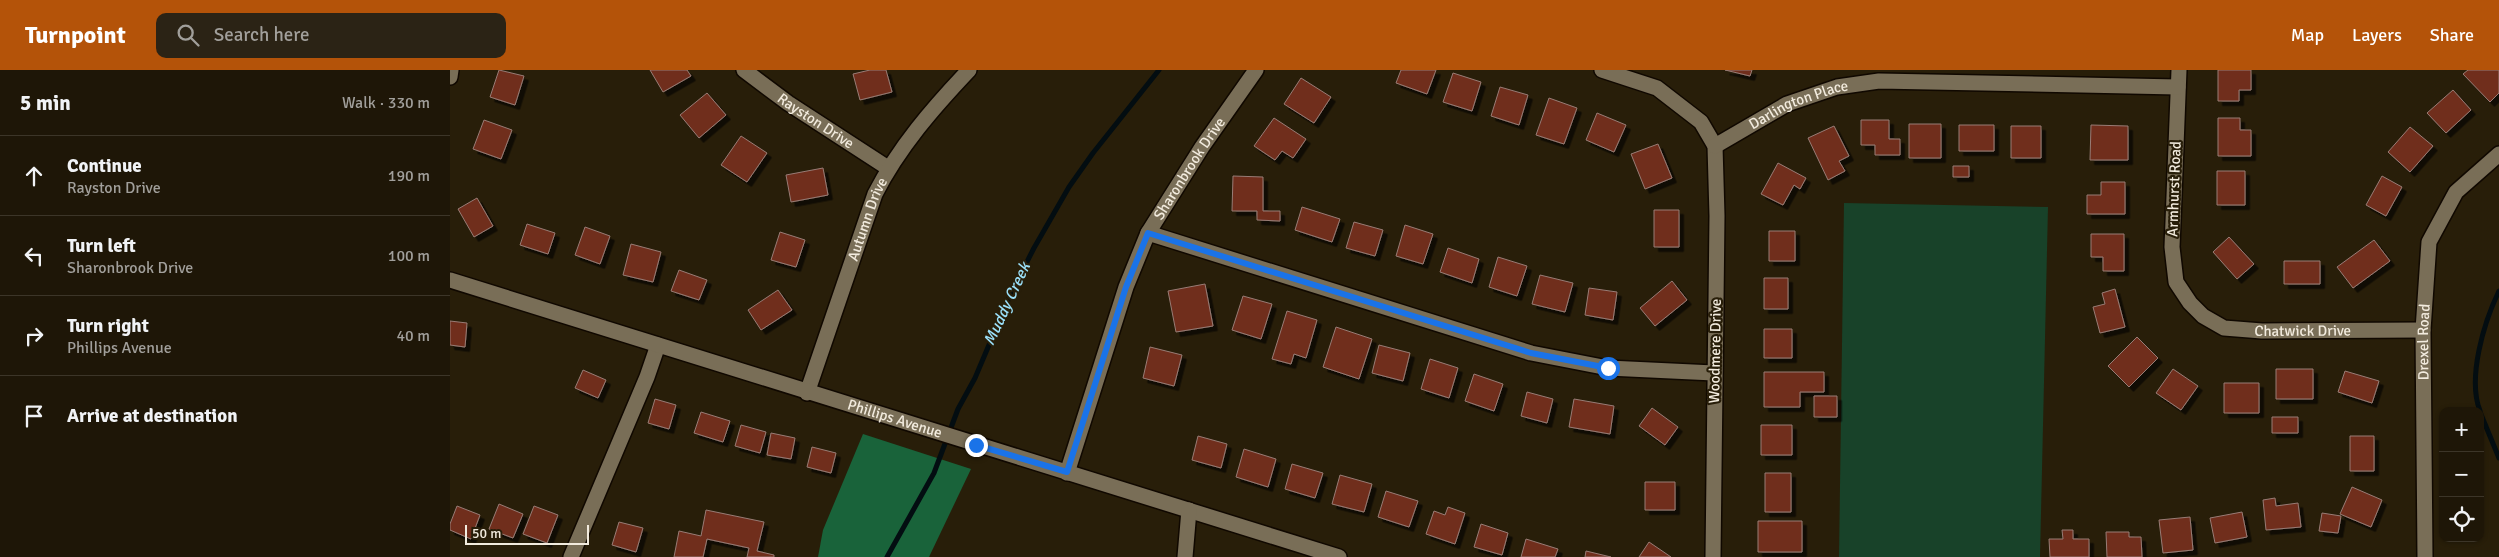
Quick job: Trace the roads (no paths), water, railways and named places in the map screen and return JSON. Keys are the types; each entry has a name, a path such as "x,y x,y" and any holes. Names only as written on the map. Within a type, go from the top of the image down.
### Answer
{"street":[{"path":"450,77 451,70"},
{"name":"Rayston Drive","path":"744,70 788,103 888,168"},
{"name":"Autumn Drive","path":"807,393 875,194 888,168 930,110 969,70"},
{"name":"Sharonbrook Drive","path":"1067,472 1126,287 1148,233 1202,148 1256,70"},
{"path":"1602,70 1657,88 1701,122 1715,146"},
{"name":"Armhurst Road","path":"2179,70 2172,247 2176,282 2190,303"},
{"name":"Darlington Place","path":"1715,146 1787,104 1837,86 1924,76 2178,87"},
{"name":"Woodmere Drive","path":"1713,557 1717,216 1715,146"},
{"name":"Drexel Road","path":"2425,557 2423,330 2429,242 2456,192 2499,154"},
{"path":"1148,233 1531,353 1608,368 1714,373"},
{"name":"Phillips Avenue","path":"450,280 807,393 1339,557"},
{"name":"Chatwick Drive","path":"2190,303 2203,316 2224,328 2262,330 2423,330"},
{"path":"571,557 647,377 658,345"},
{"path":"1185,557 1189,510"}],"waterway":[{"name":"Muddy Creek","path":"887,557 934,473 958,409 975,378 1011,293 1034,248 1069,187 1093,153 1159,70"},
{"path":"2479,407 2476,398 2476,367 2483,334 2499,291"},
{"path":"2484,422 2499,458"}]}
